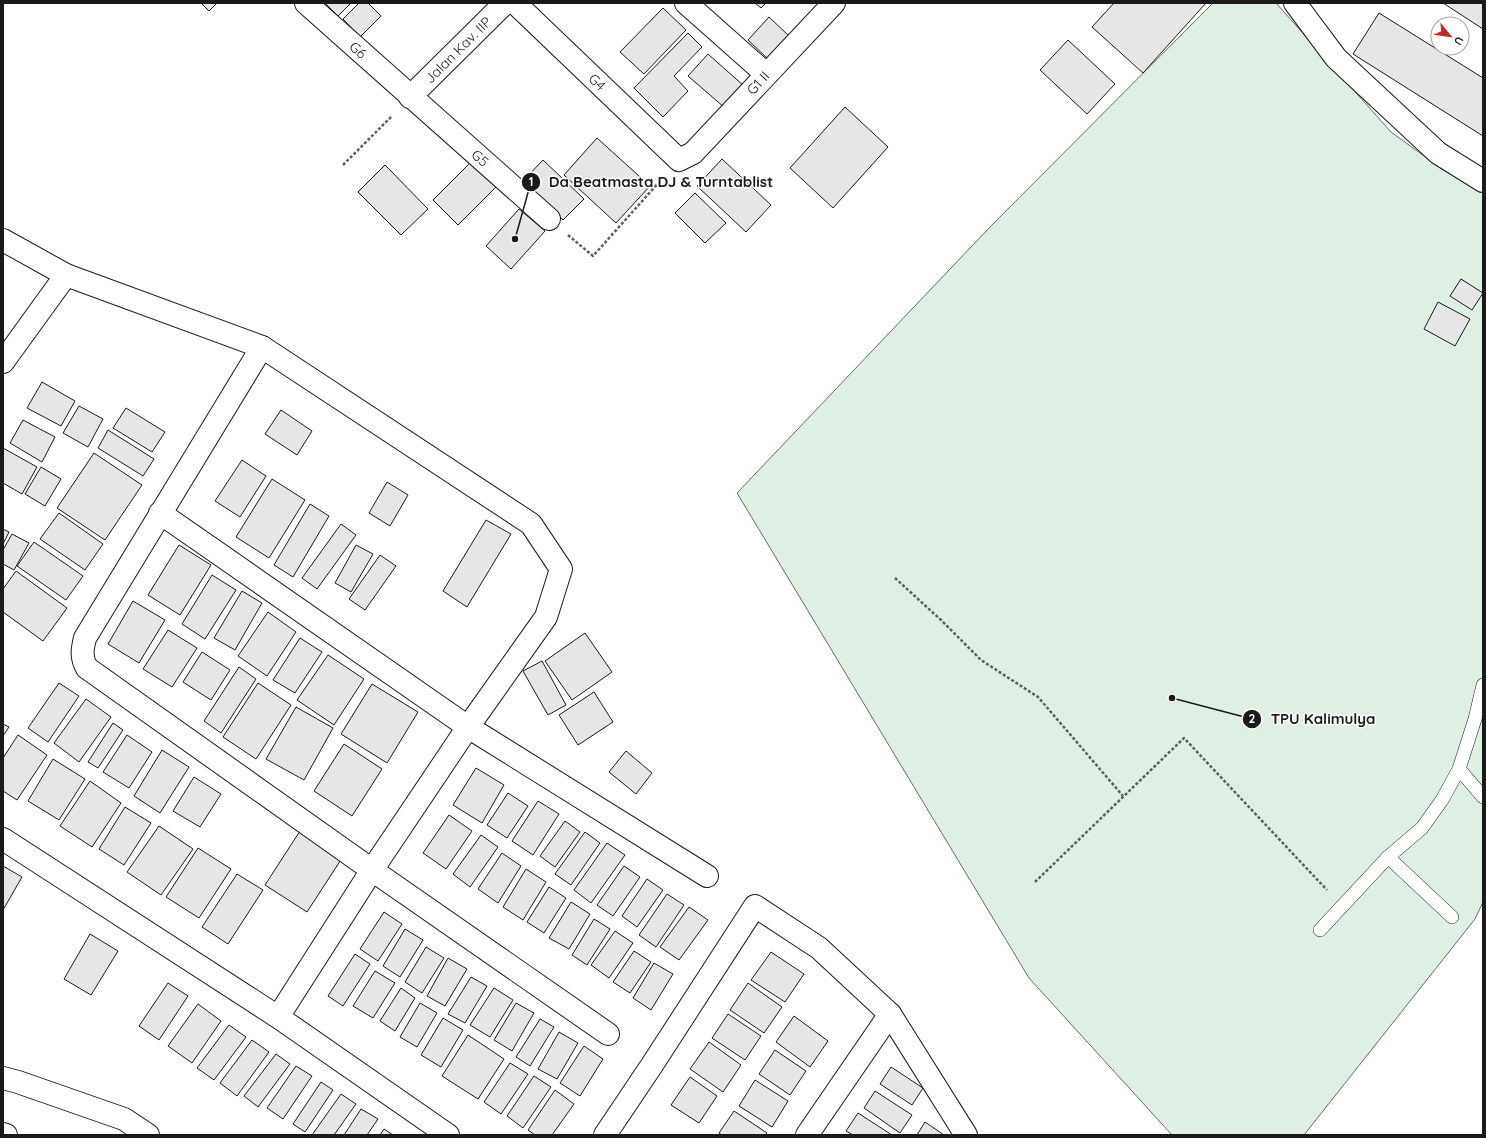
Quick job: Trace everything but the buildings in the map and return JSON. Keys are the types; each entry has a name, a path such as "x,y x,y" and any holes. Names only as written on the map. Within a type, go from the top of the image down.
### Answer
{"street":[{"name":"G6","path":"306,3 410,97"},
{"name":"Jalan Kav. IIP","path":"410,97 505,3"},
{"name":"G4","path":"515,3 679,160"},
{"path":"686,3 766,74"},
{"name":"G1 II","path":"679,160 693,153 834,3"},
{"path":"1295,3 1336,58 1438,153 1483,181"},
{"name":"G5","path":"410,97 549,219"},
{"path":"3,240 66,275 262,346 531,524 561,569 546,617 468,727 372,870 278,1018"},
{"path":"3,362 66,275"},
{"path":"262,346 85,638 82,653 83,662 87,668 372,870 608,1034"},
{"path":"160,513 468,727 708,876"},
{"path":"3,839 278,1018 448,1135"},
{"path":"605,1135 755,906 819,948 890,1014 966,1135"},
{"path":"807,1135 890,1014"},
{"path":"3,1078 124,1119 148,1135"}],"lane":[{"path":"1320,930 1388,856 1422,828 1442,800 1459,769 1475,719 1483,685"},
{"path":"1459,769 1483,797"},
{"path":"1388,856 1452,917"}],"path":[{"path":"343,165 410,97"},
{"path":"549,219 593,256 679,160"},
{"path":"895,578 941,620 981,660 1038,698 1123,796"},
{"path":"1035,882 1184,738 1342,906"}],"green space":[{"path":"1213,3 1276,3 1391,132 1442,169 1483,192 1483,902 1475,919 1304,1135 1172,1135 1029,978 737,493 990,227"}],"place":[{"name":"Da Beatmasta DJ & Turntablist","path":"515,239"},
{"name":"TPU Kalimulya","path":"1172,698"}]}
